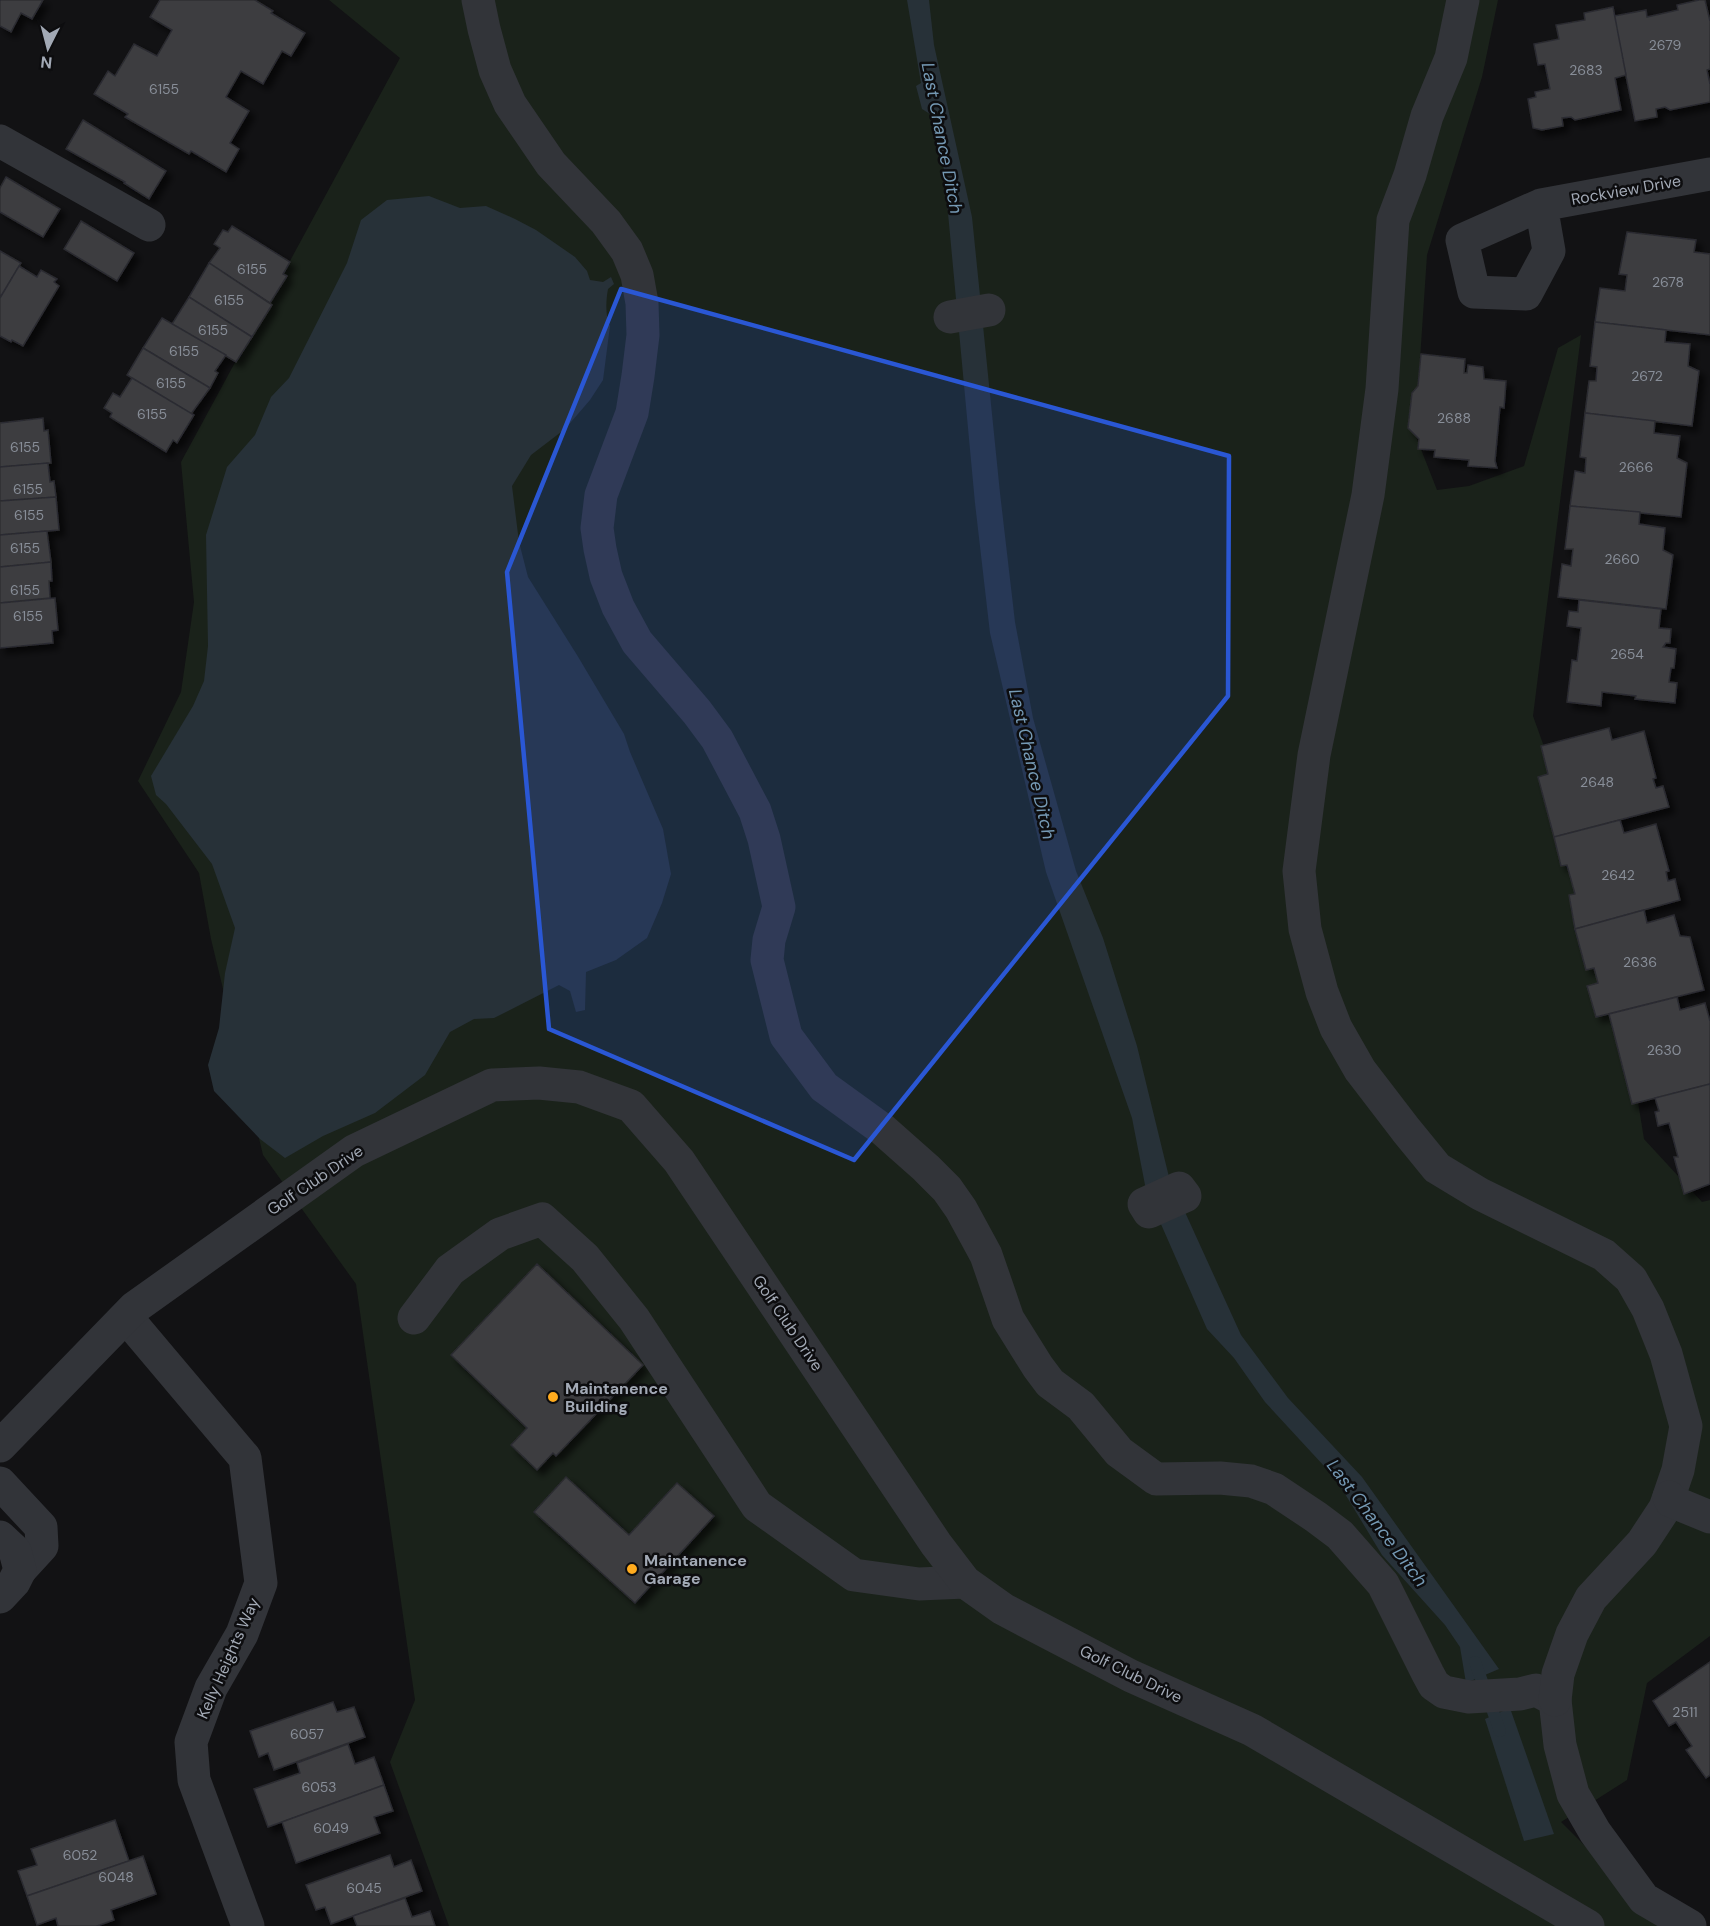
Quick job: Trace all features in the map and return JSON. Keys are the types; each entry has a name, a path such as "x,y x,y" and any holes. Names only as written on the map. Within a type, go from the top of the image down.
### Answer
{"street":[{"path":"478,0 483,29 495,70 510,104 551,164 606,222 627,251 637,275 642,303 643,335 638,376 632,413 602,495 597,528 600,549 606,576 618,607 637,642 717,739 754,811 764,839 779,907 769,940 767,960 786,1036 824,1087 882,1129 927,1168 947,1189 961,1209 986,1255 1008,1318 1038,1366 1050,1383 1082,1406 1119,1452 1156,1479 1220,1478 1251,1481 1274,1489 1316,1517 1340,1535 1383,1584 1434,1684 1444,1692 1469,1697 1520,1694 1536,1690 1555,1700"},
{"path":"1463,0 1451,58 1426,116 1410,175 1393,220 1382,389 1368,495 1314,755 1299,871 1305,929 1322,992 1336,1028 1360,1070 1437,1168 1480,1194 1604,1255 1631,1279 1648,1309 1666,1354 1686,1426 1678,1470 1665,1508 1642,1543 1591,1598 1572,1634 1557,1674 1555,1700 1560,1745 1573,1794 1595,1833 1644,1899 1690,1926"},
{"path":"0,141 149,225"},
{"name":"Rockview Drive","path":"1541,205 1710,174"},
{"path":"950,317 989,310"},
{"name":"Golf Club Drive","path":"0,1446 134,1308 354,1151 492,1085 538,1083 579,1087 631,1106 679,1161 936,1544 964,1582 1003,1609 1131,1676 1252,1730 1587,1926"},
{"path":"414,1318 450,1270 500,1234 542,1219 585,1258 634,1319 757,1506 854,1575 919,1584 964,1582"},
{"name":"Kelly Heights Way","path":"126,1317 246,1458 261,1583 242,1634 211,1688 191,1742 194,1780 248,1926"},
{"path":"0,1483 41,1527 42,1546 0,1597"},
{"path":"1669,1497 1671,1501 1710,1517"},
{"path":"0,1537 15,1551 20,1570"}],"highlighted area":[{"path":"621,289 1229,456 1228,696 854,1160 549,1029 507,572"}],"shaded area":[{"path":"329,0 1498,0 1482,77 1427,255 1415,434 1437,490 1469,486 1524,466 1558,348 1581,335 1533,716 1560,791 1584,908 1629,1046 1644,1139 1702,1202 1710,1200 1710,1636 1647,1683 1627,1780 1561,1822 1626,1887 1689,1926 449,1926 390,1762 415,1700 356,1284 263,1155 211,939 199,873 138,781 181,692 194,602 181,462 400,58"}],"water":[{"path":"907,0 929,0 934,45 972,217 1015,622 1033,718 1076,871 1103,938 1137,1046 1169,1177 1241,1335 1288,1398 1362,1477 1499,1669 1466,1683 1460,1647 1445,1625 1382,1555 1336,1479 1265,1402 1234,1358 1207,1329 1146,1190 1132,1118 1046,872 990,633 975,503 944,170 930,114 922,109 916,86 921,83"},
{"path":"429,196 460,208 486,206 515,219 536,230 575,257 587,271 590,280 603,282 611,277 614,284 608,289 607,313 610,326 603,380 590,400 565,429 531,455 512,486 519,542 528,577 624,734 663,829 671,874 647,938 616,960 586,972 585,1010 576,1012 570,991 559,985 494,1018 474,1019 450,1032 425,1075 375,1113 323,1136 285,1158 260,1139 214,1091 208,1065 219,1028 225,973 235,928 212,864 166,804 156,795 151,776 193,706 204,681 208,646 206,535 227,467 255,435 271,397 289,378 347,263 361,220 387,200"},
{"path":"1510,1708 1554,1834 1524,1841 1485,1719"}],"building":[{"path":"0,0 43,0 32,19 21,13 11,32 0,26"},
{"path":"160,0 255,0 273,11 271,13 305,33 291,56 282,51 263,84 241,71 226,97 249,111 230,143 239,149 226,172 191,151 189,154 125,117 128,114 94,94 108,71 115,76 134,44 157,56 172,30 150,17"},
{"path":"1705,0 1710,21 1710,69 1707,70 1710,102 1670,110 1665,107 1656,109 1657,117 1635,121 1614,16 1646,10 1647,17 1678,10 1677,5"},
{"path":"1613,7 1626,75 1615,78 1621,110 1575,120 1571,117 1562,118 1563,126 1542,130 1533,128 1528,99 1536,97 1535,92 1550,89 1545,64 1538,65 1534,44 1559,39 1556,25 1585,20 1584,13"},
{"path":"83,120 166,171 149,199 125,182 66,149"},
{"path":"6,177 60,209 43,237 0,212 0,188"},
{"path":"81,221 134,253 117,281 64,249"},
{"path":"232,226 290,262 283,274 287,276 270,303 209,263 220,248 214,244 223,230 228,232"},
{"path":"1627,232 1696,240 1694,252 1710,254 1710,335 1595,322 1600,288 1625,291 1627,275 1619,274"},
{"path":"0,251 21,263 0,298"},
{"path":"209,263 272,305 252,337 189,297"},
{"path":"19,266 37,277 41,270 57,279 54,282 59,286 23,346 0,336 0,298"},
{"path":"189,297 252,337 236,362 172,324"},
{"path":"162,318 226,355 215,371 218,373 210,388 143,348"},
{"path":"1595,322 1666,330 1665,342 1690,344 1688,366 1699,371 1692,426 1585,413 1589,381 1596,381 1597,367 1590,366"},
{"path":"143,348 210,388 191,414 127,375"},
{"path":"1421,354 1465,359 1464,373 1467,373 1468,365 1483,367 1484,379 1506,381 1504,408 1500,407 1495,461 1497,468 1468,466 1469,460 1434,457 1435,450 1418,449 1419,439 1408,428 1412,393 1418,386"},
{"path":"132,378 194,415 177,443 173,440 166,452 110,417 112,413 104,408 113,393 120,397"},
{"path":"1585,413 1655,421 1654,433 1680,436 1677,458 1687,463 1681,517 1570,506 1575,471 1585,473 1586,458 1580,457"},
{"path":"43,418 44,431 48,430 51,463 0,467 0,423"},
{"path":"48,463 50,482 54,481 56,497 0,501 0,467"},
{"path":"56,497 59,530 0,535 0,501"},
{"path":"1570,506 1640,512 1639,524 1665,528 1663,550 1673,555 1666,609 1558,597 1562,564 1571,566 1573,549 1565,549"},
{"path":"47,531 51,562 0,567 0,535"},
{"path":"51,562 50,598 0,603 0,567"},
{"path":"55,598 58,630 52,631 53,643 0,648 0,603"},
{"path":"1579,600 1661,609 1659,628 1671,629 1670,643 1666,643 1663,647 1676,649 1674,668 1671,668 1669,682 1677,683 1675,703 1635,699 1636,696 1602,692 1601,706 1567,702 1572,660 1577,661 1581,628 1567,626 1569,611 1578,612"},
{"path":"1609,728 1612,740 1644,731 1656,778 1653,779 1656,788 1663,786 1669,807 1554,837 1538,777 1548,774 1541,746"},
{"path":"1620,820 1624,833 1656,824 1669,871 1666,872 1668,881 1675,879 1680,900 1575,929 1569,895 1575,894 1567,865 1561,866 1554,837"},
{"path":"1644,910 1647,923 1674,915 1680,936 1690,937 1704,990 1596,1017 1587,986 1598,983 1594,968 1586,970 1575,929"},
{"path":"1677,997 1680,1010 1705,1003 1710,1021 1710,1084 1632,1104 1609,1014"},
{"path":"1710,1084 1710,1184 1684,1194 1674,1157 1678,1157 1669,1123 1658,1126 1655,1112 1659,1111 1655,1098"},
{"name":"Maintanence Building","path":"537,1264 643,1365 556,1456 553,1453 537,1470 511,1445 527,1428 451,1355"},
{"name":"Maintanence Garage","path":"566,1477 629,1535 677,1483 714,1516 635,1603 534,1512"},
{"path":"1710,1662 1710,1775 1706,1778 1686,1750 1692,1746 1676,1722 1669,1726 1653,1701"},
{"path":"333,1702 337,1712 354,1707 365,1737 274,1770 268,1753 259,1757 250,1731"},
{"path":"348,1744 355,1764 374,1757 384,1785 268,1827 254,1789 300,1773 297,1763"},
{"path":"384,1785 393,1811 374,1817 380,1833 296,1863 282,1822"},
{"path":"115,1820 129,1861 27,1896 18,1871 37,1865 31,1849"},
{"path":"390,1855 394,1867 411,1860 422,1891 331,1924 325,1907 316,1910 306,1885"},
{"path":"143,1856 156,1894 111,1910 114,1920 97,1926 58,1926 56,1918 37,1925 27,1896"},
{"path":"405,1898 412,1917 430,1911 435,1926 357,1926 353,1916"}],"waterway":[{"name":"Last Chance Ditch","path":"1475,1662 1500,1731"}],"place":[{"name":"Maintanence Building","path":"553,1397"},
{"name":"Maintanence Garage","path":"632,1569"}]}
